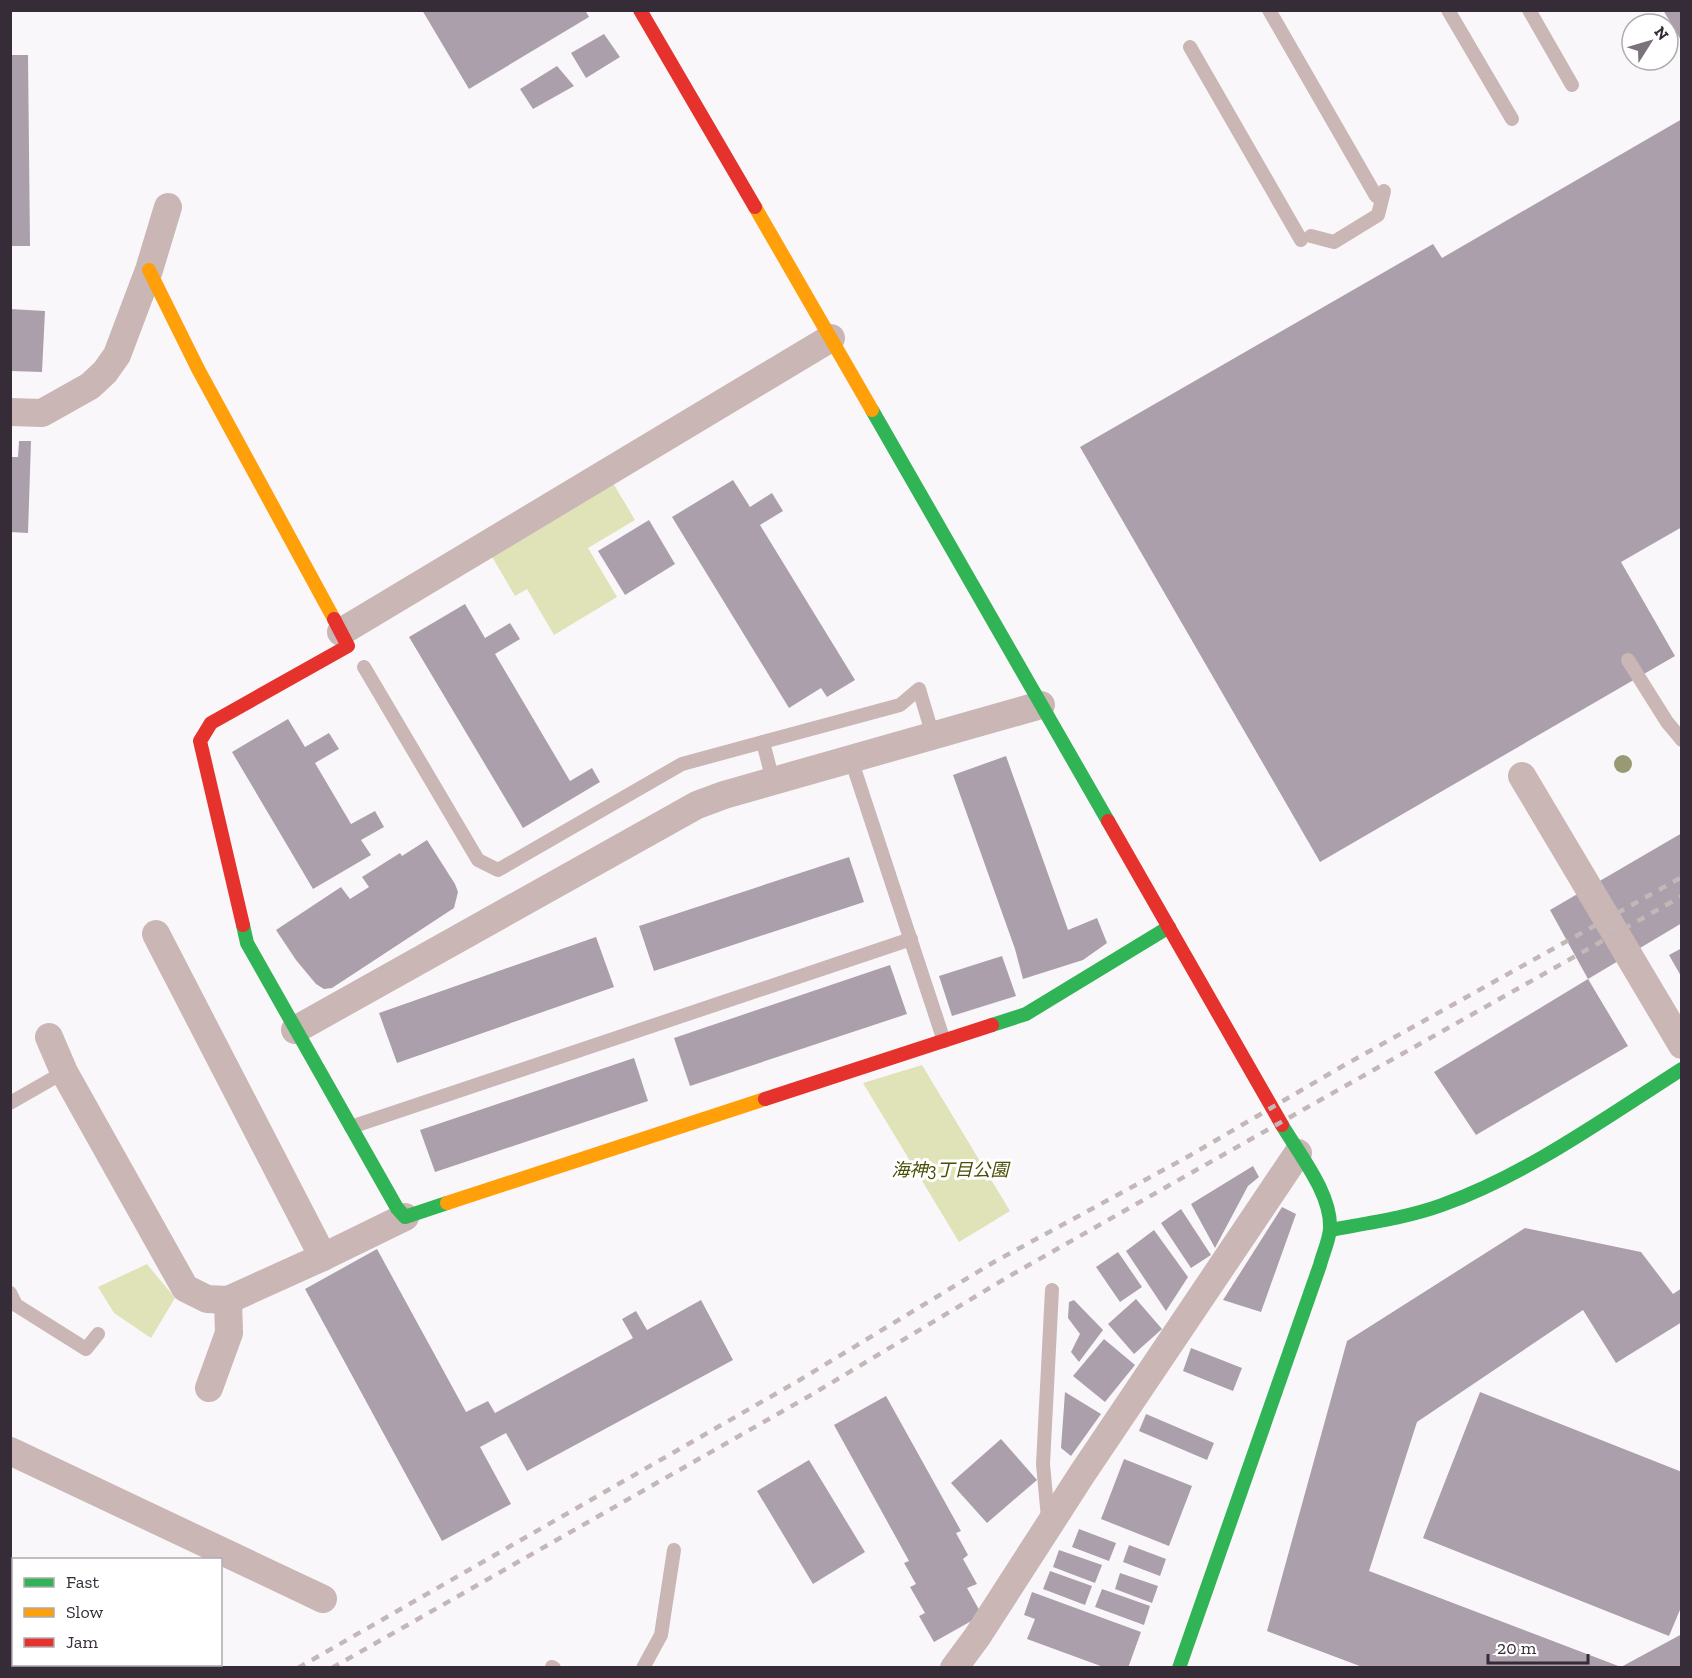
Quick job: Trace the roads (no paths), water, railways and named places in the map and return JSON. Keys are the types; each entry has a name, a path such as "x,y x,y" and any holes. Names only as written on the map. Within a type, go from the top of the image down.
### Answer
{"street":[{"path":"640,10 831,338 1298,1154 1322,1190 1329,1206 1330,1230 1320,1265 1179,1668"},
{"path":"10,412 42,413 90,386 105,372 117,355 149,270 168,207"},
{"path":"149,270 198,369 348,646 211,723 200,741 247,943 397,1208 405,1216"},
{"path":"341,632 831,338"},
{"path":"295,1030 697,805 724,795 1041,705"},
{"path":"1522,776 1682,1045"},
{"path":"49,1036 64,1072 185,1288 207,1299 228,1300 323,1257 405,1216 1026,1014 1169,927"},
{"path":"156,934 323,1257"},
{"path":"1330,1230 1395,1217 1458,1199 1554,1150 1682,1070"},
{"path":"954,1668 977,1637 1049,1525 1298,1154"},
{"path":"209,1388 229,1333 228,1300"},
{"path":"10,1451 214,1558"},
{"path":"231,1567 323,1599"}],"lane":[{"path":"1190,47 1306,238 1334,242 1378,215 1380,194 1269,10"},
{"path":"1448,10 1512,119"},
{"path":"1529,10 1572,85"},
{"path":"1628,660 1667,722 1682,740"},
{"path":"364,667 478,860 498,870 682,764 900,705 919,689 933,736"},
{"path":"764,742 773,781"},
{"path":"851,759 944,1041"},
{"path":"351,1127 910,939"},
{"path":"10,1103 64,1072"},
{"path":"1049,1525 1043,1464 1052,1290"},
{"path":"10,1293 16,1305 86,1349 98,1334"},
{"path":"643,1668 661,1635 674,1550"}],"railway":[{"path":"298,1668 798,1381 994,1262 1189,1156 1341,1067 1682,877"},
{"path":"332,1668 811,1395 1013,1274 1682,896"}],"park label":[{"name":"海神3丁目公園","path":"950,1170"}]}
